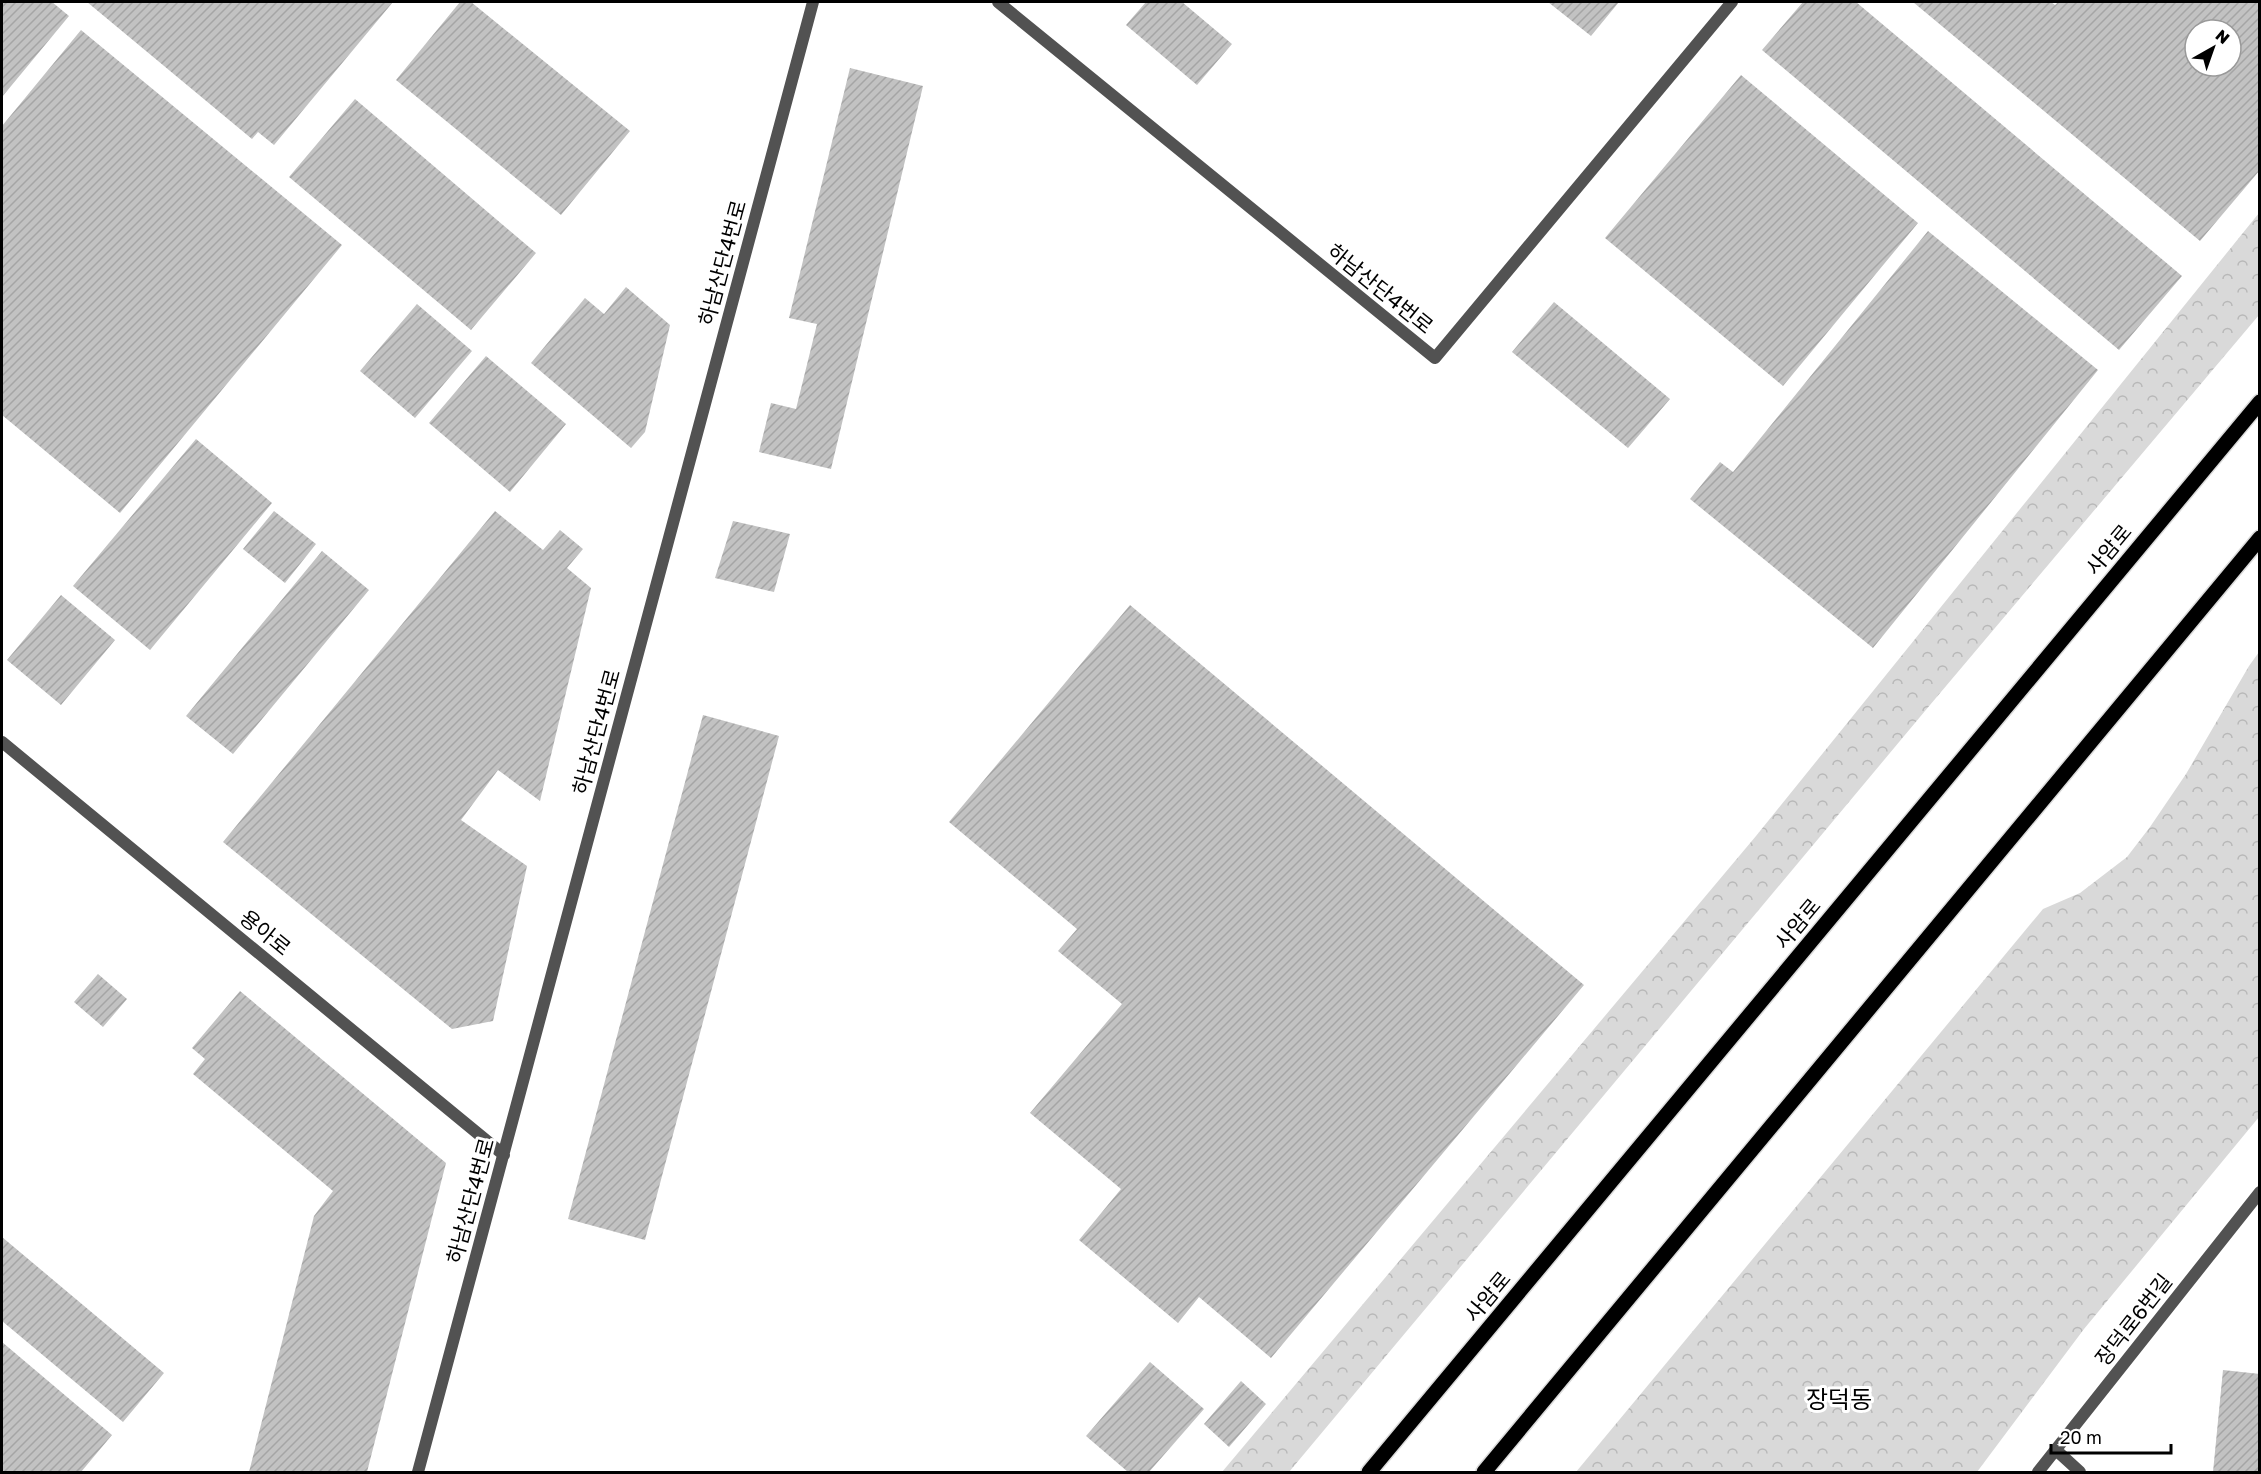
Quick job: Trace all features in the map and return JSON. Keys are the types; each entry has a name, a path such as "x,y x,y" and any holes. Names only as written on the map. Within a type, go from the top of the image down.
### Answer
{"main road":[{"name":"사암로","path":"1369,1473 2259,402"},
{"path":"1484,1473 2259,538"}],"street":[{"name":"하남산단4번로","path":"418,1473 813,2"},
{"name":"하남산단4번로","path":"998,2 1435,358 1732,2"},
{"name":"용아로","path":"2,742 504,1155"},
{"name":"장덕로6번길","path":"2038,1473 2259,1192"},
{"path":"2056,1450 2080,1473"}],"green space":[{"path":"2259,213 2259,315 1289,1472 1222,1472 1756,836"},
{"path":"2259,652 2259,1117 2084,1329 1977,1472 1576,1472 2043,909 2080,893 2127,857 2186,774"}],"building":[{"path":"2,2 52,2 69,16 2,97"},
{"path":"87,2 393,2 274,145 258,132 252,139"},
{"path":"460,2 471,2 630,131 561,215 396,80"},
{"path":"1146,2 1182,2 1232,44 1197,85 1126,25"},
{"path":"1548,2 1619,2 1591,36"},
{"path":"1803,2 1856,2 2182,276 2119,350 1762,50"},
{"path":"1913,2 2051,2 2055,5 2058,2 2260,2 2260,170 2200,241"},
{"path":"81,30 342,245 120,513 2,415 2,126"},
{"path":"850,68 923,86 831,469 759,452 771,403 796,409 817,324 789,318"},
{"path":"1741,75 1918,223 1783,386 1605,238"},
{"path":"355,99 536,253 471,330 289,177"},
{"path":"1928,231 2098,370 1873,648 1690,499 1720,462 1733,472"},
{"path":"626,287 670,325 645,432 631,448 531,363 585,298 604,314"},
{"path":"1554,302 1670,399 1628,448 1512,352"},
{"path":"417,304 472,351 415,418 360,371"},
{"path":"486,356 566,424 510,492 429,423"},
{"path":"196,439 272,503 150,650 73,586"},
{"path":"274,511 316,544 285,583 243,549"},
{"path":"495,511 543,550 560,530 583,549 567,568 591,588 540,801 498,770 461,820 527,866 493,1021 452,1029 223,842"},
{"path":"733,521 790,534 774,592 715,578"},
{"path":"322,551 369,590 233,754 186,716"},
{"path":"61,595 115,640 61,705 7,660"},
{"path":"1130,605 1584,985 1271,1358 1199,1297 1178,1323 1079,1240 1121,1189 1030,1113 1122,1004 1058,951 1077,929 949,822"},
{"path":"703,715 779,736 645,1240 568,1219"},
{"path":"98,974 127,999 103,1027 74,1002"},
{"path":"240,991 446,1163 367,1472 249,1472 314,1216 333,1191 193,1074 205,1059 192,1048"},
{"path":"2,1237 164,1373 123,1422 2,1321"},
{"path":"2,1342 112,1435 81,1472 2,1472"},
{"path":"1150,1362 1204,1409 1149,1472 1128,1472 1086,1436"},
{"path":"2223,1370 2260,1374 2260,1472 2213,1472"},
{"path":"1241,1381 1266,1404 1229,1447 1204,1424"}],"district":[{"name":"장덕동","path":"1839,1400"}]}
